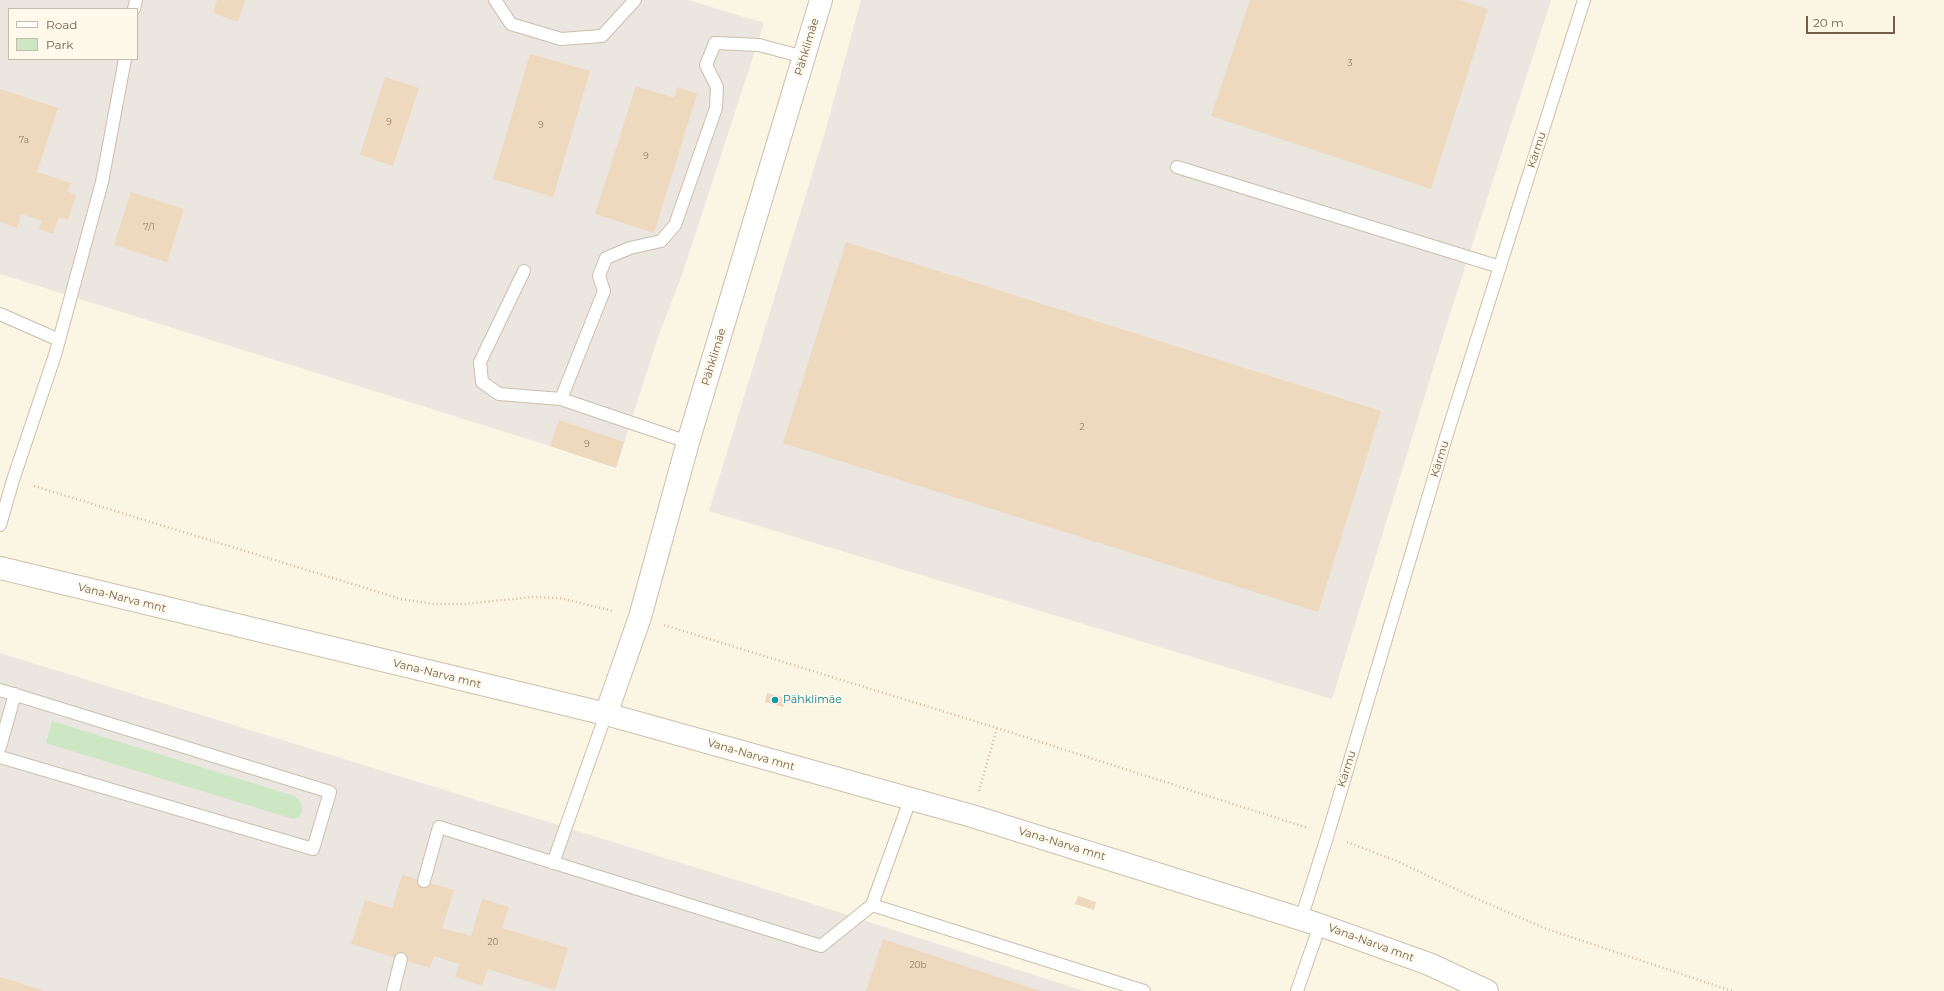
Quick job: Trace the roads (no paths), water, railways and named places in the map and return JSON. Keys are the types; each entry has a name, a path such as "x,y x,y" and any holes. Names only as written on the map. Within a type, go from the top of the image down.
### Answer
{"main road":[{"name":"Pähklimäe","path":"606,714 640,618 688,442 821,0"},
{"name":"Vana-Narva mnt","path":"0,568 606,714 910,800 972,816 1310,922 1429,964 1487,991"}],"lane":[{"path":"495,0 511,24 561,39 602,36 635,0"},
{"name":"Kärmu","path":"1297,991 1328,834 1444,442 1584,0"},
{"path":"561,399 604,291 599,276 606,258 630,248 661,241 675,225 716,108 717,87 706,65 715,42 759,44 804,57"},
{"path":"0,525 13,480 59,340 102,182 125,60"},
{"path":"1177,167 1500,267"},
{"path":"524,271 480,362 482,382 500,394 561,399 688,442"},
{"path":"0,314 59,340"},
{"path":"0,690 330,792 313,849 0,757"},
{"path":"0,747 15,694"},
{"path":"553,863 606,714"},
{"path":"424,881 439,827 822,946 872,905 910,800"},
{"path":"872,905 1144,991"},
{"path":"393,991 401,959"}],"place":[{"name":"Pähklimäe","path":"775,700"}]}
